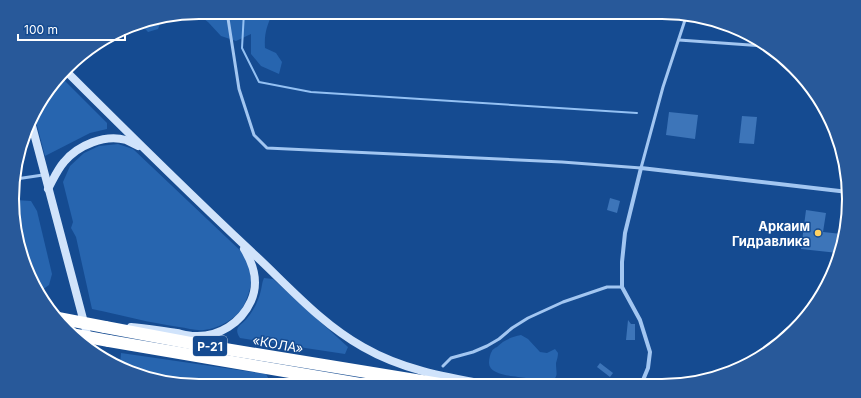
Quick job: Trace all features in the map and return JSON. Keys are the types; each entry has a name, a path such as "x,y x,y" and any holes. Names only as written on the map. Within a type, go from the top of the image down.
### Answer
{"highway":[{"name":"Р-21","path":"65,319 105,327"},
{"name":"«КОЛА»","path":"105,327 232,350 409,379"},
{"name":"«КОЛА»","path":"82,336 331,379"}],"main road":[{"path":"69,75 146,152 318,316 339,332 391,361 413,369 458,379"},
{"path":"33,130 89,342"},
{"path":"48,188 60,167 70,156 90,144 106,139 117,139 132,143 146,152"},
{"path":"105,327 142,328 195,336 209,335 230,327 247,310 252,299 255,284 252,263 237,239"}],"street":[{"path":"643,379 648,368 650,352 640,320 622,287 622,262 625,233 641,168 842,191"}],"lane":[{"path":"228,19 239,89 254,135 268,148 562,162 641,168 663,87 685,21"},
{"path":"679,40 756,45"},
{"path":"21,178 44,174"},
{"path":"443,366 450,358 473,352 487,346 528,318 563,302 607,287 622,287"}],"shaded area":[{"path":"204,19 270,19 266,30 265,48 276,53 282,62 279,74 261,66 251,54 251,34 236,41 221,36"},
{"path":"160,23 158,29 148,32 144,28"},
{"path":"64,80 107,123 107,129 90,133 45,156 36,123 49,99"},
{"path":"118,144 133,149 245,255 251,285 244,305 232,319 210,329 198,330 92,309 76,237 71,228 73,222 63,182 70,166 84,153 99,146"},
{"path":"19,200 31,201 37,211 52,274 49,285 43,289 25,246 22,234"},
{"path":"264,278 273,279 348,347 345,354 240,338 237,331 238,328 246,320 254,308 259,297"},
{"path":"521,335 528,339 540,352 547,353 555,349 558,353 556,377 554,379 534,379 504,375 493,371 490,367 489,360 493,350 502,342"},
{"path":"121,353 266,374 269,379 187,379 152,373 120,361"}],"building":[{"path":"669,112 698,115 695,139 666,135"},
{"path":"742,116 757,117 754,144 739,143"},
{"path":"610,198 620,201 617,213 607,210"},
{"name":"Аркаим Гидравлика","path":"806,210 826,213 823,232 839,234 834,253 801,249"},
{"path":"628,320 631,324 635,324 635,340 626,340"},
{"path":"600,363 613,373 610,377 597,367"},
{"path":"599,378 611,378 611,379"}],"waterway":[{"path":"244,19 242,48 259,82 311,92 637,113"}],"place":[{"name":"Аркаим Гидравлика","path":"818,233"}]}
